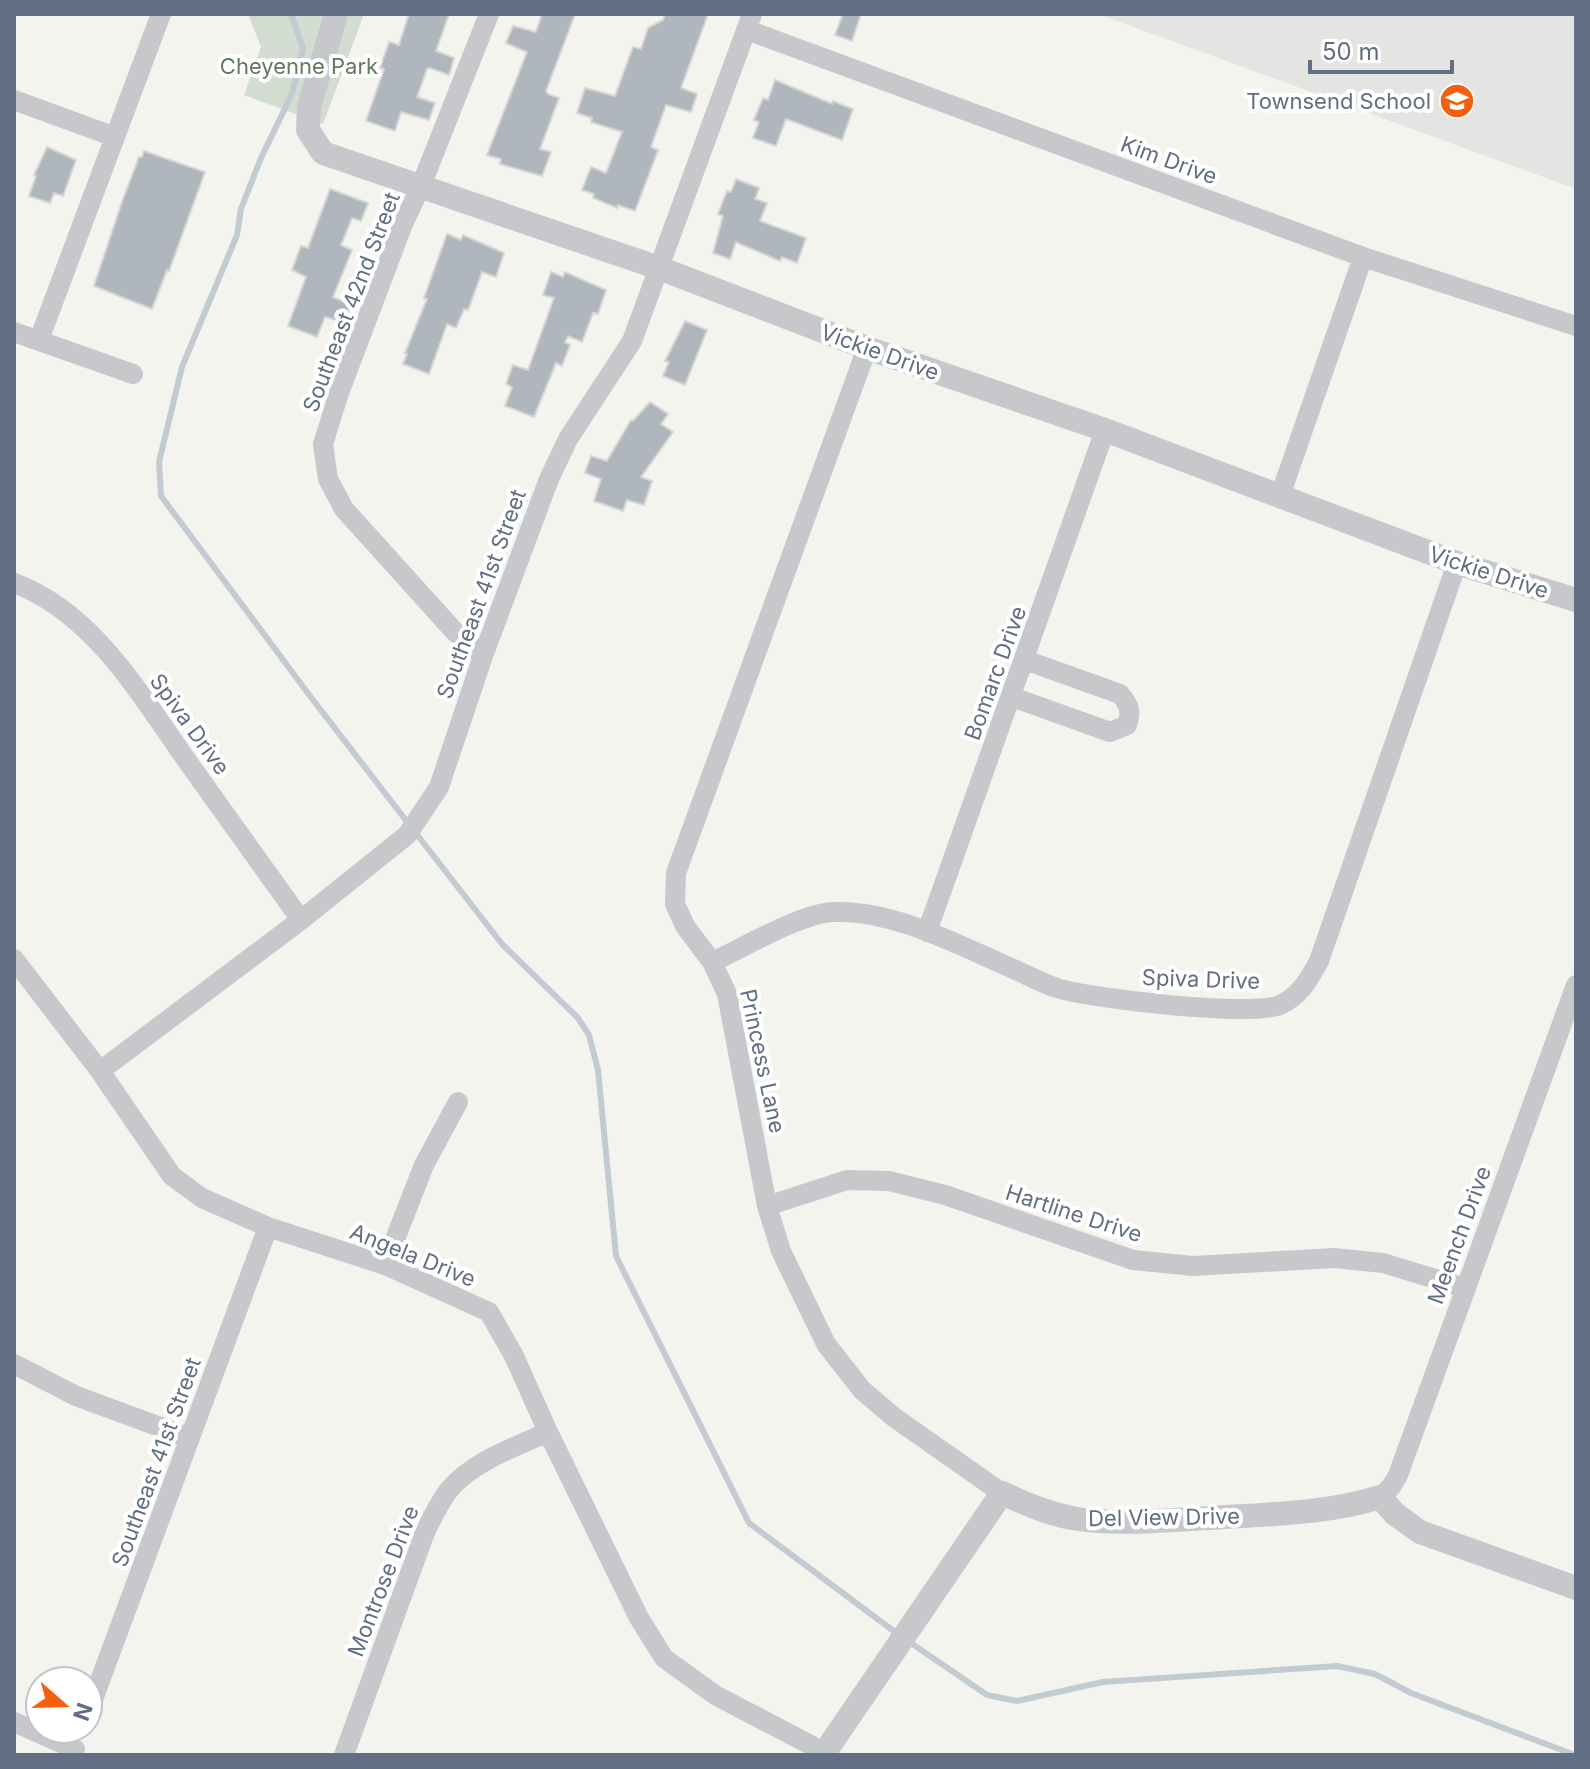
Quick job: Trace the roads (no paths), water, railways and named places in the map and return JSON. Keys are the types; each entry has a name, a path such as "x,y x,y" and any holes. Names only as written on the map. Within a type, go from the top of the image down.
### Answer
{"street":[{"path":"39,340 161,14"},
{"name":"Vickie Drive","path":"336,14 309,107 308,130 323,153 659,268 867,348 1105,430 1457,563 1576,600"},
{"name":"Southeast 42nd Street","path":"483,656 455,632 344,509 328,479 323,444 403,224 489,14"},
{"name":"Kim Drive","path":"750,22 1363,257 1576,326"},
{"name":"Southeast 41st Street","path":"100,1071 301,920 407,835 439,787 483,656 549,479 568,439 632,341 750,22"},
{"path":"14,100 115,137"},
{"path":"1280,496 1363,257"},
{"path":"14,332 133,374"},
{"name":"Princess Lane","path":"867,348 676,873 675,904 685,926 712,962 727,994 767,1206 781,1251 826,1344 862,1390 895,1418 1002,1493"},
{"name":"Bomarc Drive","path":"927,932 1105,430"},
{"name":"Spiva Drive","path":"712,962 803,920 832,911 864,913 927,932 1056,988 1112,999 1238,1009 1279,1005 1304,988 1319,961 1457,563"},
{"name":"Spiva Drive","path":"14,583 72,616 100,644 146,703 301,920"},
{"path":"1012,697 1110,732 1127,725 1131,713 1120,694 1025,660"},
{"name":"Angela Drive","path":"14,959 100,1071 172,1176 202,1198 268,1227 385,1265 489,1312 514,1356 639,1618 664,1658 715,1695 824,1754"},
{"name":"Meench Drive","path":"1380,1497 1398,1475 1576,985"},
{"path":"385,1265 424,1165 458,1102"},
{"name":"Hartline Drive","path":"767,1206 847,1180 889,1181 945,1195 1133,1260 1193,1266 1334,1258 1383,1263 1465,1288"},
{"name":"Southeast 41st Street","path":"104,1670 268,1227"},
{"path":"14,1364 76,1396 190,1438"},
{"name":"Montrose Drive","path":"344,1755 437,1507 450,1489 466,1476 496,1456 548,1432"},
{"path":"824,1754 1002,1493"},
{"name":"Del View Drive","path":"1002,1493 1076,1519 1133,1522 1292,1513 1349,1507 1380,1497"},
{"path":"1380,1497 1395,1514 1420,1532 1576,1588"},
{"path":"14,1722 74,1752"}],"waterway":[{"path":"291,14 303,48 292,94 261,158 241,209 237,235 182,367 159,462 161,496 408,823"},
{"path":"415,832 502,944 578,1018 589,1035 598,1070 616,1256 749,1523 899,1635"},
{"path":"908,1641 987,1695 1017,1701 1103,1682 1337,1666 1375,1674 1411,1693 1575,1755"}],"place":[{"name":"Townsend School","path":"1457,101"}],"park label":[{"name":"Cheyenne Park","path":"299,66"}]}
